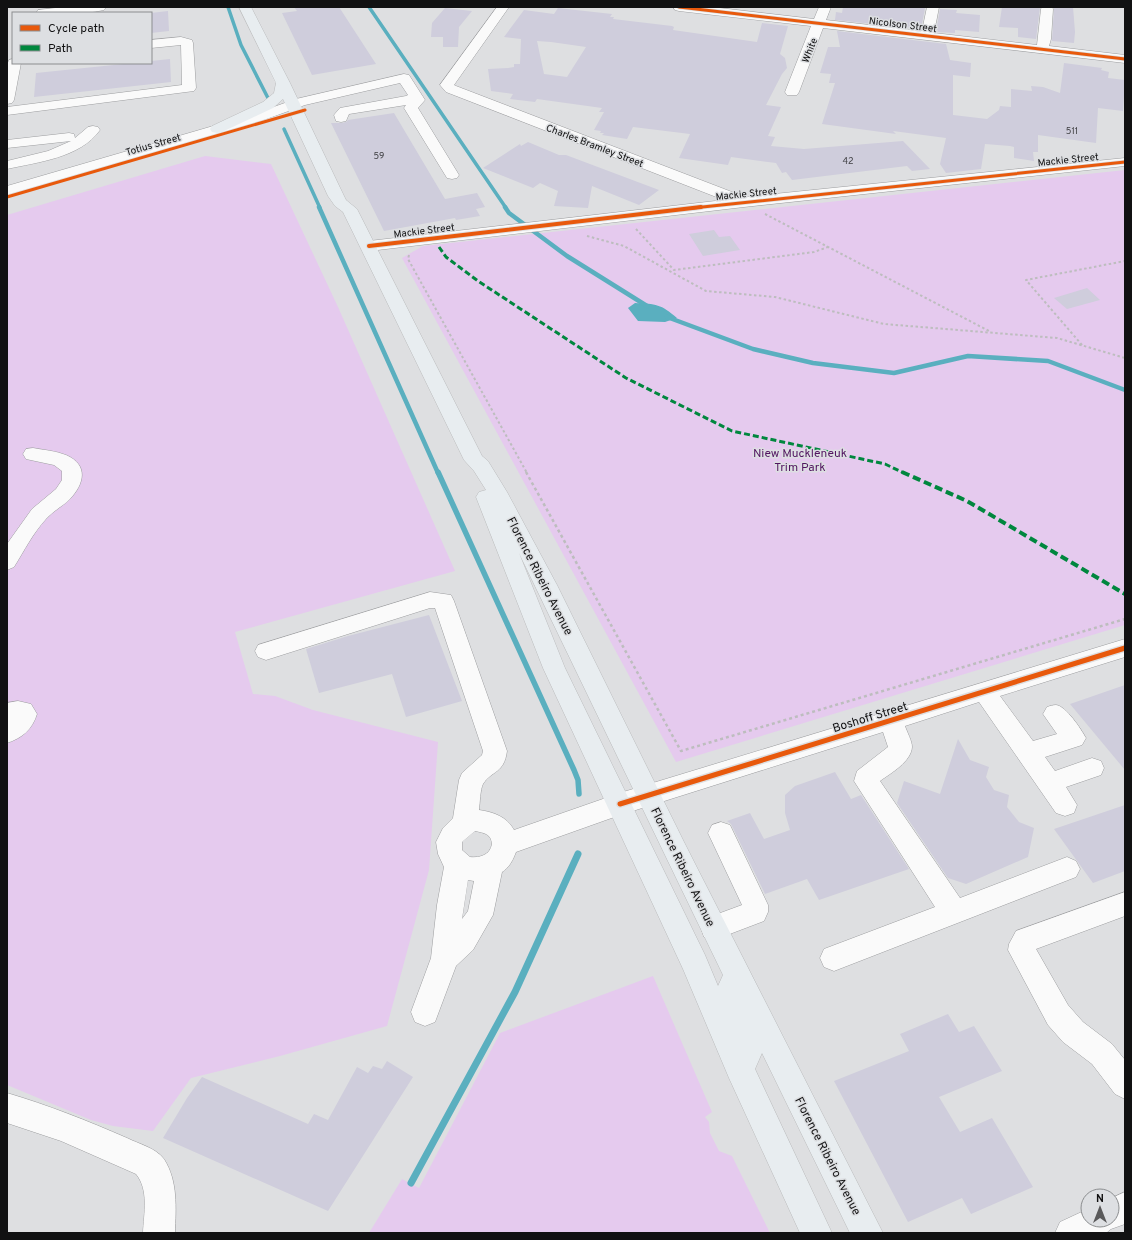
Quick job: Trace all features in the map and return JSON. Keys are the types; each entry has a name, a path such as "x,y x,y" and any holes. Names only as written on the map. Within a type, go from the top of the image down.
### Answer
{"main road":[{"name":"Florence Ribeiro Avenue","path":"245,7 284,83 335,166 348,194 349,209 369,246 474,460 481,466 497,492 546,585 648,796 867,1233"},
{"name":"Florence Ribeiro Avenue","path":"254,7 298,107"},
{"path":"217,129 268,105 281,94 284,83"},
{"name":"Florence Ribeiro Avenue","path":"474,460 474,467 480,484 554,668 695,964 739,1068 816,1233"},
{"path":"737,975 732,984 731,995 734,1010 744,1032 748,1047 747,1054 739,1068"}],"street":[{"path":"52,12 100,7"},
{"name":"Charles Bramley Street","path":"503,7 447,85 454,90 744,202"},
{"name":"Nicolson Street","path":"678,7 1125,59"},
{"name":"White","path":"792,92 825,7"},
{"path":"927,36 933,7"},
{"path":"1042,49 1046,9"},
{"path":"7,111 189,88 187,43 181,41 152,44"},
{"path":"7,100 14,64"},
{"path":"298,107 410,87"},
{"path":"341,118 342,113 345,112 411,99 410,87"},
{"path":"410,87 418,100 411,108 452,175"},
{"name":"Totius Street","path":"7,191 217,129 298,107"},
{"name":"Totius Street","path":"7,197 298,107"},
{"path":"7,144 91,133 78,145 7,165"},
{"name":"Mackie Street","path":"369,246 744,202 1125,162"},
{"path":"7,562 22,537 39,514 63,494 72,481 72,468 60,460 33,454"},
{"path":"266,651 430,600 443,601 495,751 494,759 471,780 464,823"},
{"name":"Boshoff Street","path":"506,844 620,804 1125,648"},
{"path":"985,692 1065,805"},
{"path":"7,712 18,710 23,711 24,714 22,720 17,726 7,733"},
{"path":"1028,754 1074,738 1055,714"},
{"path":"891,721 900,746 898,753 866,778 866,782 954,912"},
{"path":"1049,783 1092,768"},
{"path":"474,820 484,820 492,823 499,829 504,836 506,844 501,857 490,866 481,869 471,869 458,863 450,853 449,844 451,836 464,823 474,820"},
{"path":"714,928 755,912 755,905 721,834"},
{"path":"425,1012 445,958 450,905 458,863"},
{"path":"445,958 463,941 480,914 490,866"},
{"path":"834,958 1066,869"},
{"path":"1125,904 1026,940 1023,944 1022,950 1058,1015 1073,1032 1110,1062 1125,1084"},
{"path":"7,1108 84,1134 147,1163 154,1169 160,1191 159,1233"},
{"path":"1071,1233 1082,1228"}],"path":[{"path":"763,213 991,332"},
{"path":"634,227 674,270 814,252 828,247"},
{"path":"586,235 624,246 706,291 775,297 884,324 1057,338 1125,358"},
{"path":"410,252 408,259 681,751 1125,618"},
{"path":"1083,346 1026,280 1125,261"}],"green space":[{"path":"205,156 271,164 338,307 455,571 235,632 253,694 275,696 313,710 438,742 429,870 387,1026 280,1056 191,1078 153,1131 113,1126 91,1120 7,1085 7,215"},
{"name":"Niew Muckleneuk Trim Park","path":"1125,170 1125,625 676,762 402,258 423,246"},
{"path":"653,976 712,1112 705,1117 709,1122 710,1133 719,1151 732,1156 770,1233 369,1233 402,1179 419,1188 500,1033"}],"water":[{"path":"635,303 662,307 677,318 665,322 638,321 628,308"}],"building":[{"path":"294,7 339,7 376,64 312,75 282,13 297,11"},
{"path":"843,7 925,8 921,29 835,20 836,12 842,13"},
{"path":"1002,7 1040,7 1036,39 1018,37 1018,28 999,27"},
{"path":"1054,7 1073,7 1075,32 1074,43 1052,41"},
{"path":"445,8 472,11 459,27 458,47 443,47 443,37 431,37 432,23"},
{"path":"558,8 612,14 610,17 614,17 613,19 672,26 674,27 673,30 757,42 762,23 788,26 780,54 785,58 787,68 782,74 766,105 781,107 768,136 775,137 771,146 804,149 903,141 930,169 912,171 907,166 792,180 786,172 782,173 776,163 731,157 728,165 679,158 690,134 633,127 627,139 602,135 604,133 600,133 601,131 594,130 604,112 599,112 602,108 537,99 535,102 510,99 513,94 491,91 488,69 508,68 514,67 514,64 520,64 521,39 504,37 524,10 554,14","holes":["537,41 586,47 567,77 544,74"]},
{"path":"940,9 957,10 956,13 980,15 979,32 955,30 955,33 936,32"},
{"path":"168,11 169,31 152,33 152,13"},
{"path":"837,31 946,44 950,60 971,63 970,77 953,75 953,115 987,119 999,110 1000,106 1011,107 1011,89 1032,91 1031,86 1043,87 1060,93 1064,63 1102,68 1101,70 1109,72 1108,78 1125,80 1123,111 1098,108 1096,143 1038,135 1038,152 1033,152 1034,161 1014,158 1014,147 985,144 981,169 946,173 940,164 946,138 893,131 896,134 822,124 835,83 829,83 831,74 820,73 828,47 840,47"},
{"path":"170,59 171,82 34,97 36,73 123,64 152,64 152,61"},
{"path":"394,113 445,199 477,193 485,207 476,209 480,216 456,220 455,218 384,231 331,123 341,123 348,120"},
{"path":"528,142 559,155 566,155 659,190 639,205 592,186 588,208 554,206 558,191 540,183 533,188 483,168 520,144 521,146"},
{"path":"714,230 719,237 730,236 740,250 703,256 689,234"},
{"path":"1087,288 1100,300 1067,309 1054,298"},
{"path":"429,615 462,701 406,717 392,674 319,693 306,649 348,636"},
{"path":"1125,685 1125,770 1070,704"},
{"path":"958,739 970,760 989,767 986,777 994,790 1009,795 1007,807 1019,822 1034,828 1028,857 966,884 948,878 897,803 904,781 940,794"},
{"path":"835,772 851,799 861,795 909,869 819,900 807,879 765,894 731,824 727,821 750,813 764,839 790,830 785,813 785,795 795,786"},
{"path":"1125,805 1125,871 1093,883 1054,829"},
{"path":"948,1014 959,1032 974,1026 1002,1071 939,1097 960,1132 992,1118 1033,1187 971,1214 962,1198 908,1222 834,1081 909,1051 900,1034"},
{"path":"387,1061 413,1077 328,1211 163,1138 187,1098 202,1077 308,1124 314,1114 328,1120 357,1067 368,1073 373,1066 382,1069"}],"waterway":[{"path":"228,7 241,45 269,100"},
{"path":"369,7 506,208"},
{"path":"284,129 320,208"},
{"path":"319,207 438,473"},
{"path":"505,207 509,213 567,256 647,306"},
{"path":"667,317 753,349 813,363 894,373 968,356 1048,361 1125,390"},
{"path":"438,472 574,770 578,780 579,794"},
{"path":"411,1183 515,992 578,854"}],"marked path":[{"path":"439,247 446,257 478,281 626,378 732,431 885,464 967,501 1125,594"}],"cycle path":[{"path":"679,7 1125,59"},
{"path":"7,197 305,110"},
{"path":"369,246 744,202 1125,162"},
{"path":"620,804 1125,648"}]}
